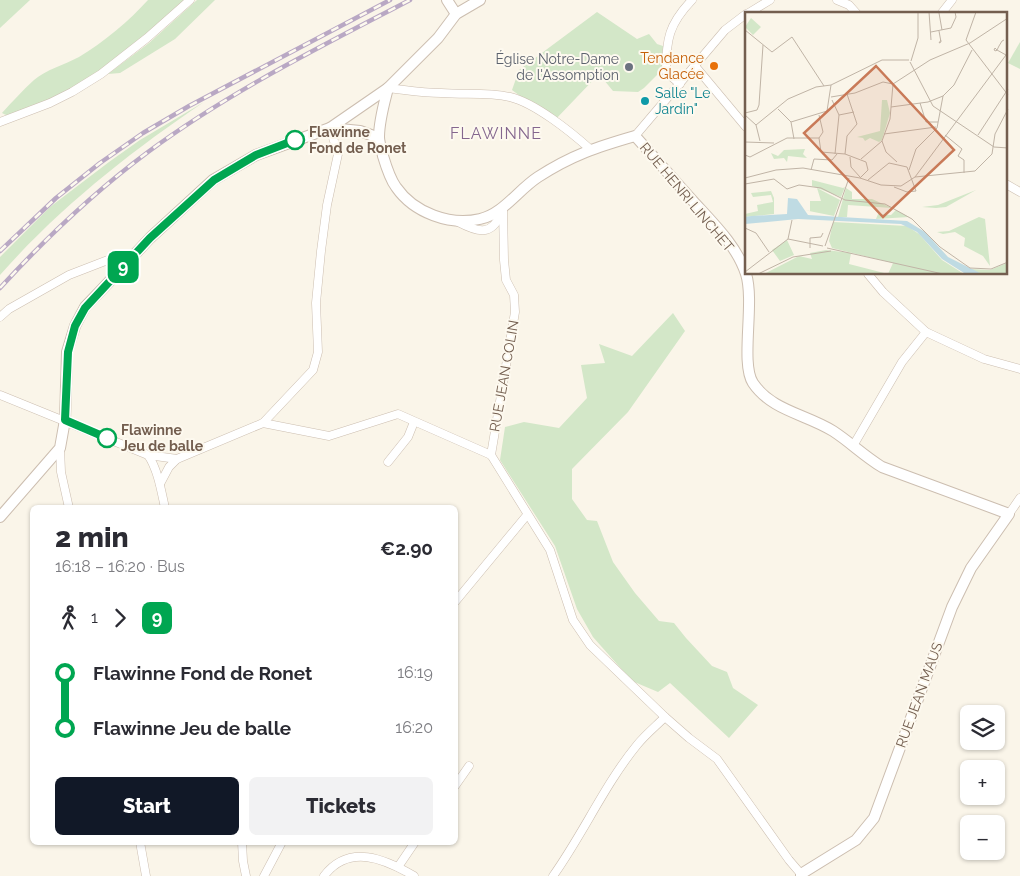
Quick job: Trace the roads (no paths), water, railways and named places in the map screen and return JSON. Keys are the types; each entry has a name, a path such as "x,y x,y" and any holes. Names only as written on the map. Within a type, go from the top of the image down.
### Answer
{"street":[{"path":"0,122 50,104 101,74 147,38 190,0"},
{"path":"447,0 456,14"},
{"path":"68,505 61,472 60,448 65,420 68,352 75,326 85,308 180,210 214,180 256,155 330,128 388,88 438,38 456,14 480,0"},
{"path":"680,84 666,72 666,48 669,36 678,17 692,0"},
{"path":"750,12 770,0"},
{"path":"837,0 849,5 855,12"},
{"path":"943,12 952,0"},
{"path":"388,88 379,138 386,165 396,187 410,202 431,215 458,221 481,219 503,208 519,191 562,162 590,149 635,136 725,30 745,15"},
{"path":"695,66 745,126"},
{"path":"388,88 441,94 486,93 511,97 526,103 547,116 590,149"},
{"path":"330,128 360,132 379,138"},
{"path":"160,484 169,467 177,459 263,423 313,370 318,352 316,303 321,251 327,205 338,154 330,128"},
{"name":"RUE HENRI LINCHET","path":"635,136 724,236 741,262 749,289 748,358 750,378 764,396 778,406 832,430 864,456 882,466 1009,514"},
{"path":"1008,185 1020,192"},
{"name":"RUE JEAN COLIN","path":"491,455 516,312 514,295 506,280 503,208"},
{"path":"0,317 9,309 69,275 112,258 132,258"},
{"path":"869,275 883,292 926,332 984,359 1020,369"},
{"path":"853,446 902,362 926,332"},
{"path":"0,395 148,455 177,459"},
{"path":"263,423 329,436 398,414 491,455 550,550 574,620 590,645 665,717 717,759 801,875"},
{"path":"388,462 408,437 414,422"},
{"path":"0,517 60,448"},
{"path":"148,455 160,484 164,505"},
{"name":"RUE JEAN MAUS","path":"801,875 856,840 874,818 952,607 971,568 1020,498"},
{"path":"458,598 527,515"},
{"path":"553,876 566,858 618,771 637,744 665,717"},
{"path":"458,782 469,766"},
{"path":"141,845 146,876"},
{"path":"242,845 246,876"},
{"path":"264,876 280,845"},
{"path":"398,867 413,845"},
{"path":"324,876 328,870 356,856 372,857 398,867 414,876"}],"railway":[{"path":"0,251 56,198 100,163 143,133 189,106 390,0"},
{"path":"0,288 52,234 89,200 128,167 179,130 276,71 410,0"}],"place":[{"name":"Tendance Glacée","path":"714,66"},
{"name":"Église Notre-Dame de l'Assomption","path":"629,67"},
{"name":"Salle \"Le Jardin\"","path":"645,101"},
{"name":"Flawinne Fond de Ronet","path":"295,140"},
{"name":"Flawinne Jeu de balle","path":"107,438"}],"district":[{"name":"FLAWINNE","path":"496,133"}]}
